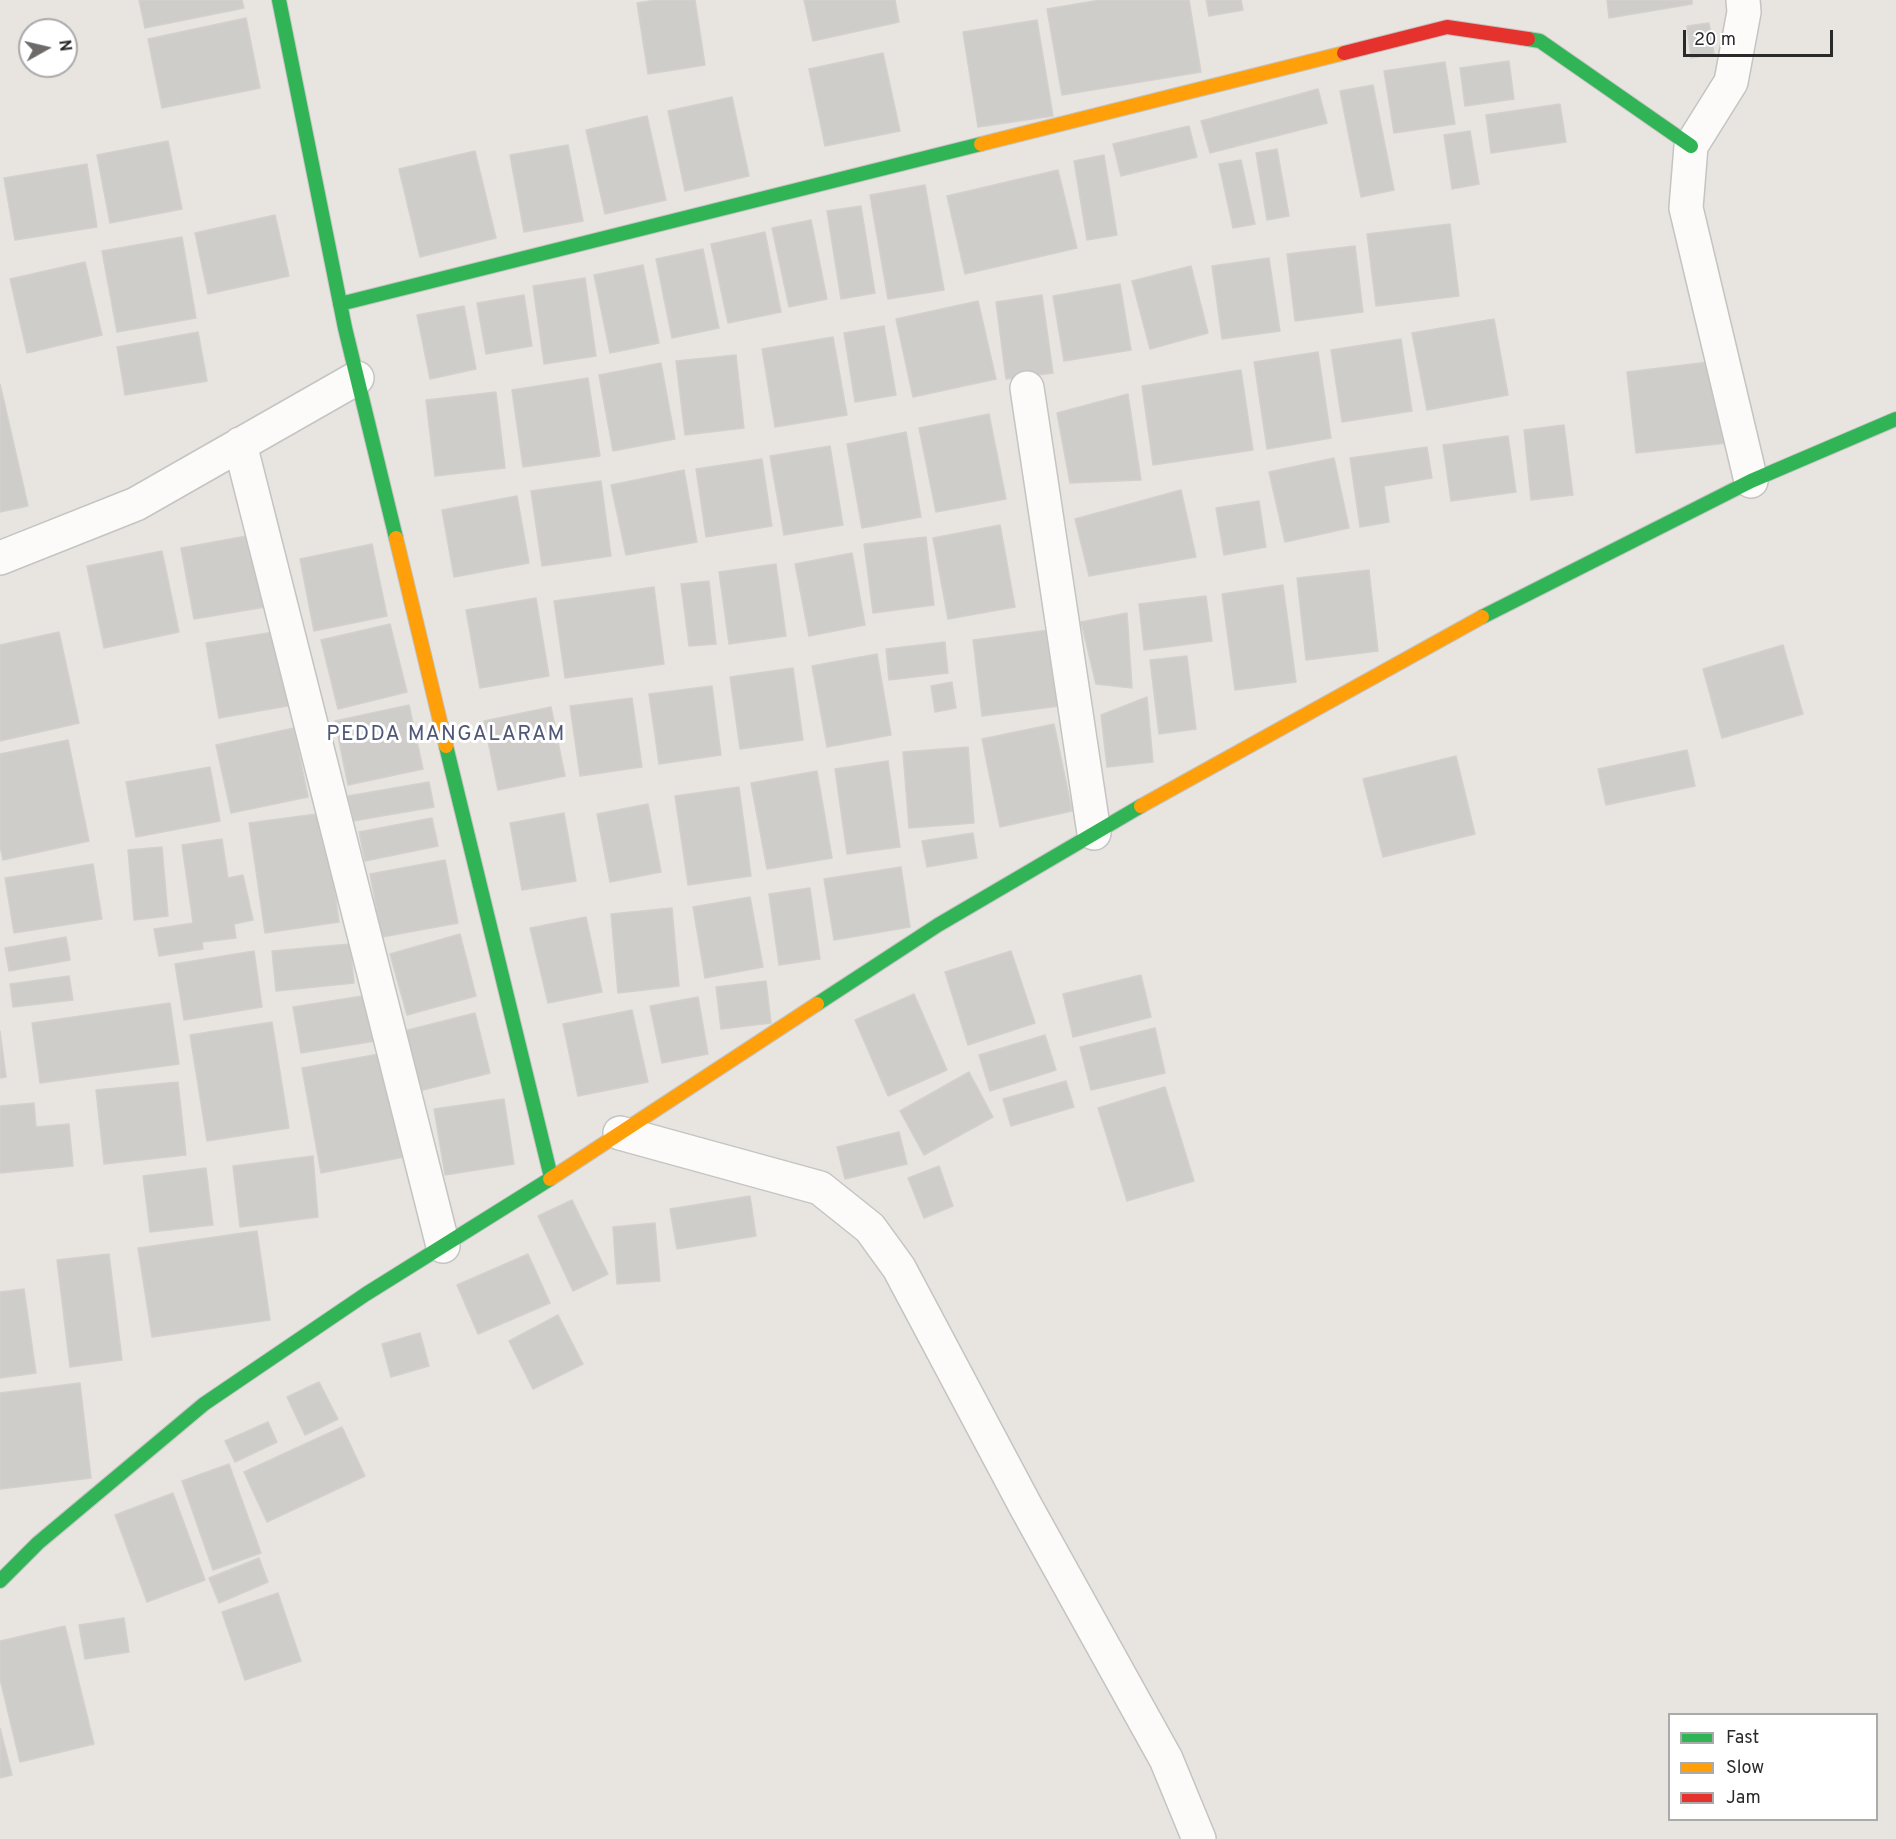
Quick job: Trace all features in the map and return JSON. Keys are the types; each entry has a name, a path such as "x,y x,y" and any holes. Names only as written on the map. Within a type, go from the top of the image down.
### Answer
{"street":[{"path":"279,0 357,378 551,1178"},
{"path":"1743,0 1744,12 1731,82 1691,146 1686,208 1751,481"},
{"path":"340,304 1447,27 1540,41 1691,146"},
{"path":"0,558 135,504 357,378"},
{"path":"1027,388 1094,833"},
{"path":"0,1581 38,1543 204,1404 366,1294 551,1178 938,925 1094,833 1416,653 1559,577 1751,481 1896,419"},
{"path":"240,444 443,1246"},
{"path":"620,1133 820,1188 870,1228 899,1268 1026,1507 1166,1759 1199,1839"}],"building":[{"path":"139,0 242,0 244,8 145,28"},
{"path":"656,0 695,0 705,65 648,74 637,3"},
{"path":"804,0 895,0 899,22 813,41"},
{"path":"1100,0 1189,0 1201,72 1062,95 1047,9"},
{"path":"1206,0 1241,0 1243,10 1209,16"},
{"path":"1607,0 1692,0 1692,4 1609,18"},
{"path":"246,18 260,88 162,108 148,39"},
{"path":"1037,20 1053,116 978,127 963,32"},
{"path":"1709,23 1714,54 1691,58 1687,26"},
{"path":"883,53 900,131 825,146 809,69"},
{"path":"1509,61 1514,99 1465,106 1460,68"},
{"path":"1445,62 1455,124 1394,133 1384,71"},
{"path":"1373,85 1394,190 1361,197 1340,91"},
{"path":"1318,89 1327,123 1210,153 1201,121"},
{"path":"732,97 749,176 685,191 668,111"},
{"path":"1560,104 1566,142 1491,153 1486,115"},
{"path":"647,116 666,200 605,214 586,130"},
{"path":"1189,126 1197,157 1121,176 1113,144"},
{"path":"1470,131 1479,184 1452,189 1444,135"},
{"path":"168,141 182,209 110,223 97,155"},
{"path":"568,145 583,221 524,232 510,155"},
{"path":"1277,149 1289,216 1267,220 1256,153"},
{"path":"475,151 496,238 420,257 399,169"},
{"path":"1104,155 1117,235 1087,240 1074,161"},
{"path":"1241,160 1255,224 1233,228 1219,164"},
{"path":"87,164 97,227 15,240 4,178"},
{"path":"1058,170 1077,248 965,274 947,196"},
{"path":"925,185 944,290 888,299 870,195"},
{"path":"861,206 875,293 841,299 827,211"},
{"path":"275,215 289,276 208,294 195,233"},
{"path":"811,220 827,299 789,307 772,228"},
{"path":"1450,224 1459,296 1376,306 1367,234"},
{"path":"765,232 781,312 728,323 711,244"},
{"path":"182,237 196,318 117,332 102,251"},
{"path":"1355,246 1363,312 1295,321 1287,254"},
{"path":"703,249 719,328 672,338 656,259"},
{"path":"1269,258 1280,331 1222,339 1212,266"},
{"path":"85,262 102,335 27,353 10,279"},
{"path":"643,265 659,343 610,353 594,275"},
{"path":"1191,266 1208,333 1150,349 1132,281"},
{"path":"585,278 596,356 544,364 533,286"},
{"path":"1120,284 1131,350 1064,361 1053,296"},
{"path":"524,295 532,346 486,354 477,303"},
{"path":"1042,295 1053,373 1006,379 996,302"},
{"path":"978,301 996,379 913,397 896,319"},
{"path":"464,306 476,369 430,379 417,315"},
{"path":"1494,319 1508,395 1427,410 1412,333"},
{"path":"884,326 896,395 855,402 844,333"},
{"path":"198,332 207,381 125,395 117,347"},
{"path":"833,337 847,415 775,427 762,349"},
{"path":"1401,339 1412,411 1342,422 1331,350"},
{"path":"1318,352 1331,438 1267,449 1254,362"},
{"path":"736,355 744,428 685,435 676,361"},
{"path":"1717,361 1727,443 1636,453 1627,372"},
{"path":"661,363 675,439 613,451 599,375"},
{"path":"1241,370 1253,450 1153,465 1142,386"},
{"path":"588,378 600,456 523,467 512,390"},
{"path":"0,384 28,506 0,512"},
{"path":"496,392 505,468 435,476 426,400"},
{"path":"1128,394 1141,480 1070,483 1057,413"},
{"path":"989,414 1006,499 936,512 919,428"},
{"path":"1564,425 1573,495 1531,500 1524,430"},
{"path":"906,432 921,517 862,528 847,444"},
{"path":"1508,436 1516,492 1451,501 1443,445"},
{"path":"830,446 843,525 784,535 770,456"},
{"path":"1427,447 1432,478 1384,486 1389,522 1360,527 1350,458"},
{"path":"1334,458 1349,528 1285,542 1269,472"},
{"path":"762,459 772,526 706,537 696,469"},
{"path":"684,470 697,542 626,555 611,485"},
{"path":"601,481 611,556 542,566 531,491"},
{"path":"1181,490 1196,557 1089,576 1075,519"},
{"path":"517,496 529,563 454,577 442,510"},
{"path":"1259,501 1266,547 1224,555 1216,508"},
{"path":"1000,525 1015,607 948,619 933,538"},
{"path":"252,535 265,607 194,619 181,548"},
{"path":"926,537 934,605 873,613 864,544"},
{"path":"372,544 387,616 314,631 300,559"},
{"path":"162,551 179,632 104,648 87,566"},
{"path":"852,553 865,625 809,636 795,564"},
{"path":"776,564 786,636 729,644 719,572"},
{"path":"1369,570 1378,651 1306,660 1297,578"},
{"path":"709,581 716,644 689,646 681,584"},
{"path":"1283,585 1296,682 1235,690 1222,594"},
{"path":"654,587 664,664 565,678 554,601"},
{"path":"1206,596 1212,641 1144,650 1139,604"},
{"path":"536,598 549,676 480,688 466,610"},
{"path":"1127,613 1132,688 1096,684 1081,622"},
{"path":"390,624 407,692 338,709 321,640"},
{"path":"1057,629 1067,705 982,716 973,640"},
{"path":"280,631 293,705 219,718 206,643"},
{"path":"59,632 79,723 0,741 0,645"},
{"path":"945,642 948,673 889,680 886,649"},
{"path":"1783,645 1803,714 1722,738 1703,669"},
{"path":"877,654 891,735 827,747 812,666"},
{"path":"1187,656 1196,729 1159,734 1150,660"},
{"path":"793,668 803,740 740,749 730,677"},
{"path":"952,682 956,708 935,712 931,686"},
{"path":"712,686 721,755 659,764 649,694"},
{"path":"1147,697 1153,762 1107,767 1101,715"},
{"path":"632,698 642,767 580,776 570,706"},
{"path":"409,705 423,769 348,785 335,721"},
{"path":"551,707 565,776 498,790 484,721"},
{"path":"1054,724 1072,811 1000,827 982,739"},
{"path":"294,728 308,797 231,813 216,745"},
{"path":"68,740 89,841 3,860 0,846 0,754"},
{"path":"968,747 974,823 909,828 903,752"},
{"path":"1687,750 1695,786 1606,805 1598,769"},
{"path":"1456,756 1475,834 1383,857 1363,779"},
{"path":"888,761 900,847 847,854 835,769"},
{"path":"210,767 220,821 136,837 126,782"},
{"path":"817,771 832,858 767,869 751,783"},
{"path":"429,782 434,807 353,821 348,796"},
{"path":"739,787 751,876 688,885 675,796"},
{"path":"648,804 661,872 610,882 597,814"},
{"path":"324,813 339,922 265,933 249,823"},
{"path":"564,813 576,881 522,890 510,823"},
{"path":"432,818 438,846 365,861 359,832"},
{"path":"973,833 977,858 927,867 922,841"},
{"path":"222,839 228,878 243,875 253,920 234,924 236,938 202,942 203,949 159,956 154,929 193,923 182,845"},
{"path":"162,847 168,916 134,920 128,850"},
{"path":"445,860 458,923 382,937 370,874"},
{"path":"93,864 102,919 14,933 5,878"},
{"path":"901,867 910,927 834,940 824,879"},
{"path":"810,888 820,959 779,965 769,894"},
{"path":"750,897 763,967 705,978 693,907"},
{"path":"672,908 679,986 618,993 611,914"},
{"path":"586,917 602,992 548,1003 530,928"},
{"path":"460,934 476,996 407,1015 390,954"},
{"path":"66,937 70,960 9,971 5,948"},
{"path":"350,944 354,983 276,991 272,951"},
{"path":"254,951 262,1007 184,1020 175,964"},
{"path":"1011,951 1035,1023 968,1045 945,972"},
{"path":"1141,975 1151,1017 1073,1037 1063,994"},
{"path":"69,976 73,1000 13,1007 10,984"},
{"path":"766,981 771,1023 721,1029 716,987"},
{"path":"914,994 947,1070 888,1096 855,1020"},
{"path":"369,995 375,1041 301,1053 293,1007"},
{"path":"698,997 708,1054 662,1063 650,1006"},
{"path":"170,1003 179,1064 40,1083 32,1023"},
{"path":"632,1010 648,1082 578,1096 563,1024"},
{"path":"475,1013 490,1073 419,1091 404,1031"},
{"path":"272,1022 289,1128 207,1141 190,1035"},
{"path":"1155,1028 1165,1073 1091,1090 1080,1047"},
{"path":"0,1031 6,1077 0,1078"},
{"path":"1045,1035 1056,1070 990,1091 979,1055"},
{"path":"390,1052 409,1156 321,1173 302,1068"},
{"path":"969,1072 993,1117 924,1155 900,1111"},
{"path":"1066,1081 1074,1107 1011,1126 1003,1099"},
{"path":"178,1082 186,1155 104,1164 96,1090"},
{"path":"1165,1087 1194,1181 1127,1201 1098,1108"},
{"path":"504,1099 514,1164 445,1175 434,1109"},
{"path":"34,1103 36,1127 69,1124 73,1166 0,1173 0,1106"},
{"path":"899,1132 907,1164 845,1179 837,1147"},
{"path":"313,1156 318,1217 240,1227 233,1166"},
{"path":"939,1166 953,1206 924,1218 908,1178"},
{"path":"206,1168 213,1225 150,1232 143,1176"},
{"path":"750,1196 756,1236 677,1249 670,1209"},
{"path":"572,1200 608,1274 573,1291 538,1216"},
{"path":"655,1223 660,1281 617,1284 613,1227"},
{"path":"257,1231 270,1320 152,1337 138,1248"},
{"path":"109,1254 122,1360 70,1367 57,1260"},
{"path":"528,1254 550,1303 478,1334 457,1285"},
{"path":"24,1289 36,1373 0,1378 0,1292"},
{"path":"558,1315 583,1364 533,1389 509,1341"},
{"path":"420,1333 429,1366 391,1377 382,1344"},
{"path":"319,1382 338,1419 305,1435 287,1397"},
{"path":"80,1383 91,1478 0,1489 0,1393"},
{"path":"268,1422 277,1442 235,1462 225,1441"},
{"path":"342,1427 365,1476 267,1522 244,1472"},
{"path":"229,1464 261,1553 213,1570 182,1481"},
{"path":"173,1493 205,1580 147,1602 115,1515"},
{"path":"259,1558 268,1582 219,1603 209,1578"},
{"path":"278,1593 301,1661 245,1680 222,1612"},
{"path":"124,1618 129,1652 85,1659 79,1625"},
{"path":"65,1626 94,1744 20,1762 0,1679 0,1641"},
{"path":"0,1728 12,1775 0,1778"}],"traffic: fast":[{"path":"279,0 345,328 396,538"},
{"path":"1528,39 1540,41 1691,146"},
{"path":"340,304 981,144"},
{"path":"1482,617 1751,481 1896,419"},
{"path":"446,746 551,1177"},
{"path":"817,1004 938,925 1141,806"},
{"path":"0,1581 38,1543 204,1404 366,1294 550,1179"}],"traffic: slow":[{"path":"981,144 1344,53"},
{"path":"396,538 446,746"},
{"path":"1141,806 1482,617"},
{"path":"550,1179 817,1004"}],"traffic: jam":[{"path":"1344,53 1447,27 1528,39"}],"district":[{"name":"PEDDA MANGALARAM","path":"446,736"}]}
